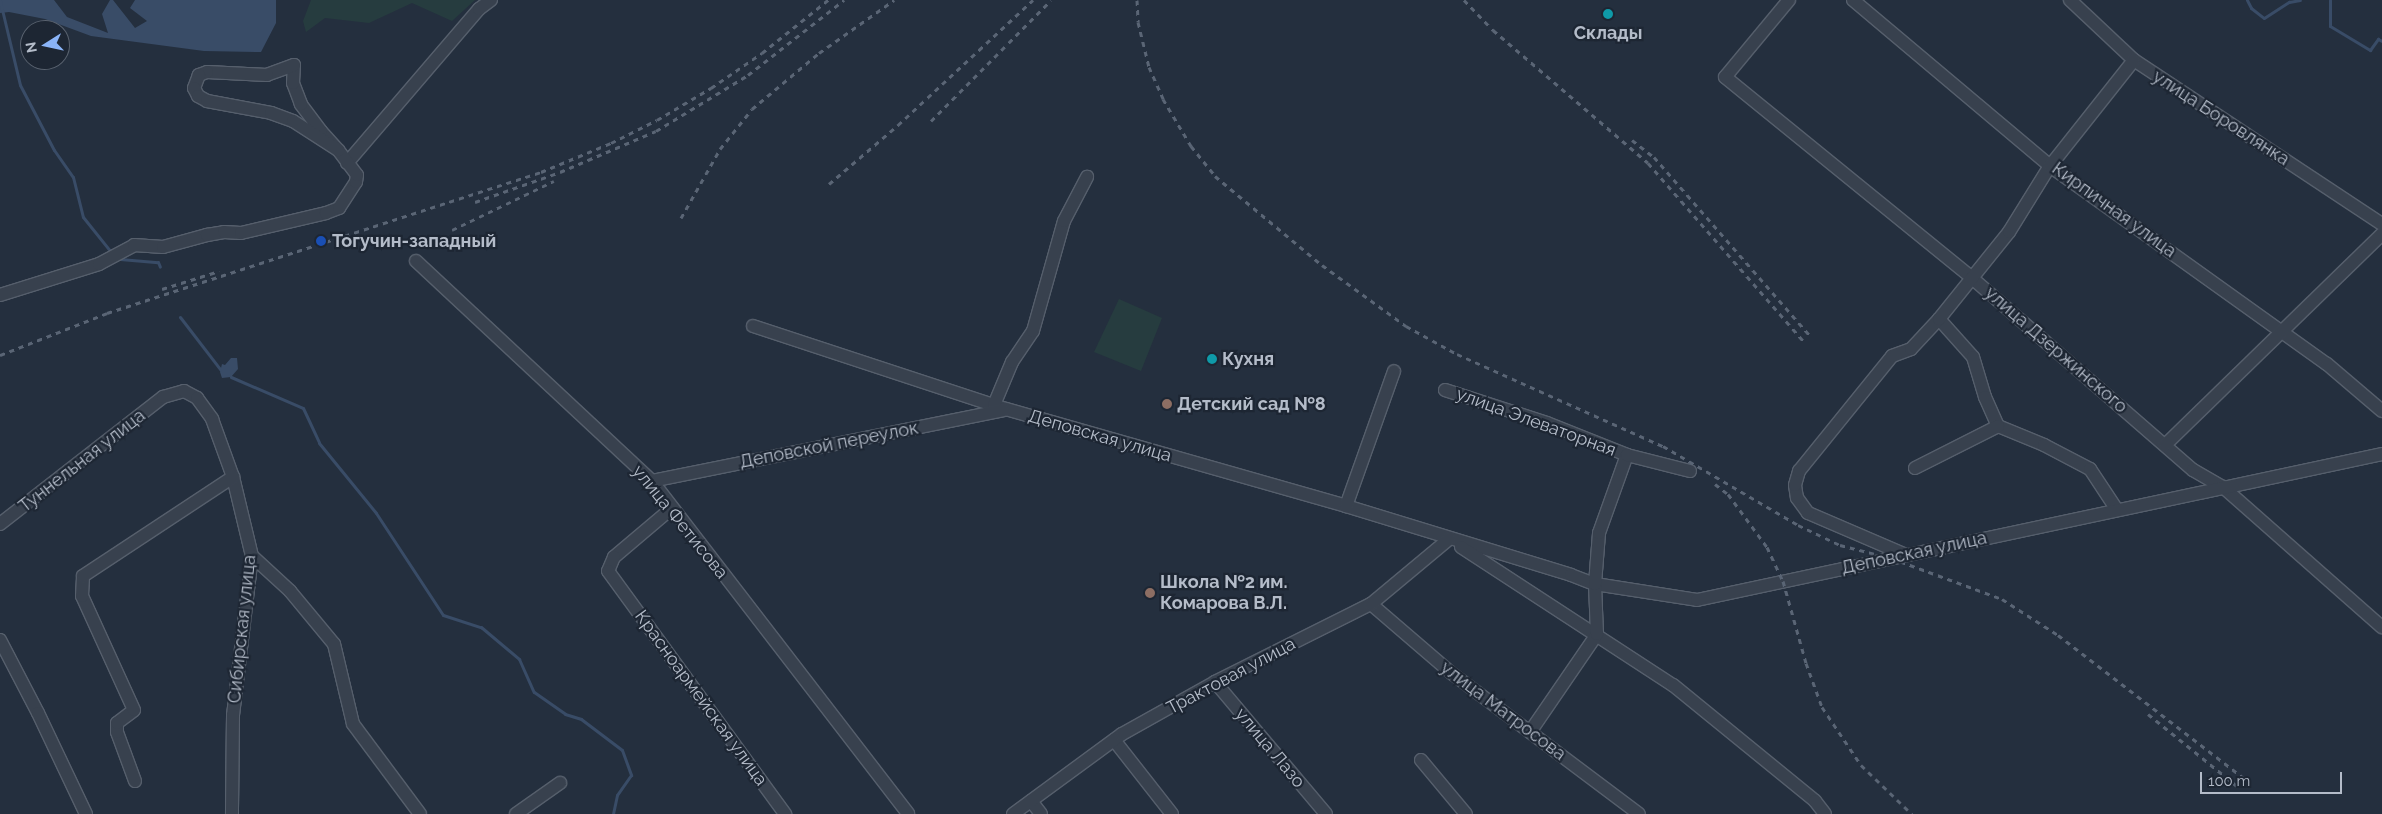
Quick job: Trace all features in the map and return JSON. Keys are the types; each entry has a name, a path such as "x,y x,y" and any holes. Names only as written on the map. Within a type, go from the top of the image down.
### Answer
{"street":[{"path":"347,163 479,10 491,0"},
{"name":"улица Дзержинского","path":"1789,0 1725,77 1972,278 2193,470 2223,488 2382,627"},
{"name":"Кирпичная улица","path":"1853,0 2050,166 2327,364 2382,411"},
{"name":"улица Боровлянка","path":"2070,0 2134,60 2382,224"},
{"path":"1906,555 1808,514 1797,498 1794,485 1799,471 1892,356 1911,349 1939,319 2009,232 2050,166 2134,60"},
{"path":"0,295 99,264 134,245 163,247 224,232 241,233 326,213 339,208 356,182 357,175 338,150 301,104 293,84 294,64 267,75 207,72 200,75 195,80 194,88 198,96 207,101 271,113 293,121 338,150"},
{"path":"1000,407 1012,362 1033,331 1064,221 1087,177"},
{"path":"2165,445 2382,234"},
{"name":"улица Фетисова","path":"416,261 652,481 908,814"},
{"path":"1939,319 1973,357 1985,397 1998,426 2044,445 2090,469 2117,510"},
{"name":"Деповская улица","path":"753,326 1000,407 1346,506 1595,584 1697,600 2382,454"},
{"path":"1346,506 1394,371"},
{"name":"улица Элеваторная","path":"1445,390 1547,423 1627,455 1690,471"},
{"name":"Сибирская улица","path":"163,397 184,391 198,398 212,419 233,477 252,556 233,715 232,814"},
{"name":"Туннельная улица","path":"0,524 163,397"},
{"name":"Деповской переулок","path":"652,481 1000,407"},
{"path":"1915,468 1998,426"},
{"path":"1530,732 1597,634 1595,584 1599,533 1627,455"},
{"path":"135,782 117,732 117,723 134,710 82,596 83,576 233,477"},
{"name":"Красноармейская улица","path":"672,508 614,557 608,571 785,814"},
{"name":"Деповская улица","path":"1449,539 1673,685 1815,801 1824,814"},
{"name":"Трактовая улица","path":"1013,814 1114,740 1215,682 1371,604 1449,539"},
{"path":"252,556 290,591 334,644 353,724 420,814"},
{"name":"улица Матросова","path":"1371,604 1450,672 1639,814"},
{"path":"0,640 38,712 86,814"},
{"name":"улица Лазо","path":"1215,682 1326,814"},
{"path":"1114,740 1172,814"},
{"path":"1421,760 1466,814"},
{"path":"516,814 560,783"},
{"path":"1031,801 1041,814"}],"green space":[{"path":"311,0 475,0 452,21 412,3 369,23 325,18 306,32 303,21"},
{"path":"1119,299 1162,318 1141,371 1094,352"}],"water":[{"path":"0,0 54,0 67,17 108,33 102,14 110,0 113,0 135,28 147,21 130,8 135,0 276,0 276,23 261,52 204,51 91,36 70,28 70,20 48,20 9,12 0,13"},
{"path":"231,358 237,358 238,369 231,377 222,378 220,372 222,364 225,365"}],"waterway":[{"path":"2247,0 2251,8 2264,18 2289,2 2300,0"},
{"path":"2330,0 2330,26 2370,50 2378,39 2382,41"},
{"path":"0,1 20,85 54,150 73,177 83,217 111,252"},
{"path":"120,259 158,262 160,267"},
{"path":"180,317 220,369"},
{"path":"231,377 303,408 319,443 376,513 443,615 481,627 519,659 534,692 565,714 581,719 622,750 631,775 617,795 613,814"}],"railway":[{"path":"0,355 107,313 541,172 611,143 657,120 711,88 762,53 828,0"},
{"path":"475,202 560,172 656,131 748,75 844,0"},
{"path":"681,218 720,149 752,109 819,53 894,0"},
{"path":"829,184 898,125 1033,0"},
{"path":"931,121 1051,0"},
{"path":"1137,0 1138,22 1149,67 1163,99 1191,146 1215,176 1322,265 1406,326 1457,354 1663,446 1798,525 1840,545 1891,558 2002,599 2058,635 2245,779"},
{"path":"1464,0 1493,30 1648,163 1804,342"},
{"path":"1632,140 1654,157 1811,337"},
{"path":"452,230 554,181"},
{"path":"162,289 219,271"},
{"path":"1715,484 1728,494 1767,547 1783,581 1806,663 1822,707 1861,765 1912,814"},
{"path":"2148,714 2238,787"}],"place":[{"name":"Склады","path":"1608,14"},
{"name":"Тогучин-западный","path":"321,241"},
{"name":"Кухня","path":"1212,359"},
{"name":"Детский сад №8","path":"1167,404"},
{"name":"Школа №2 им. Комарова В.Л.","path":"1150,593"}]}
